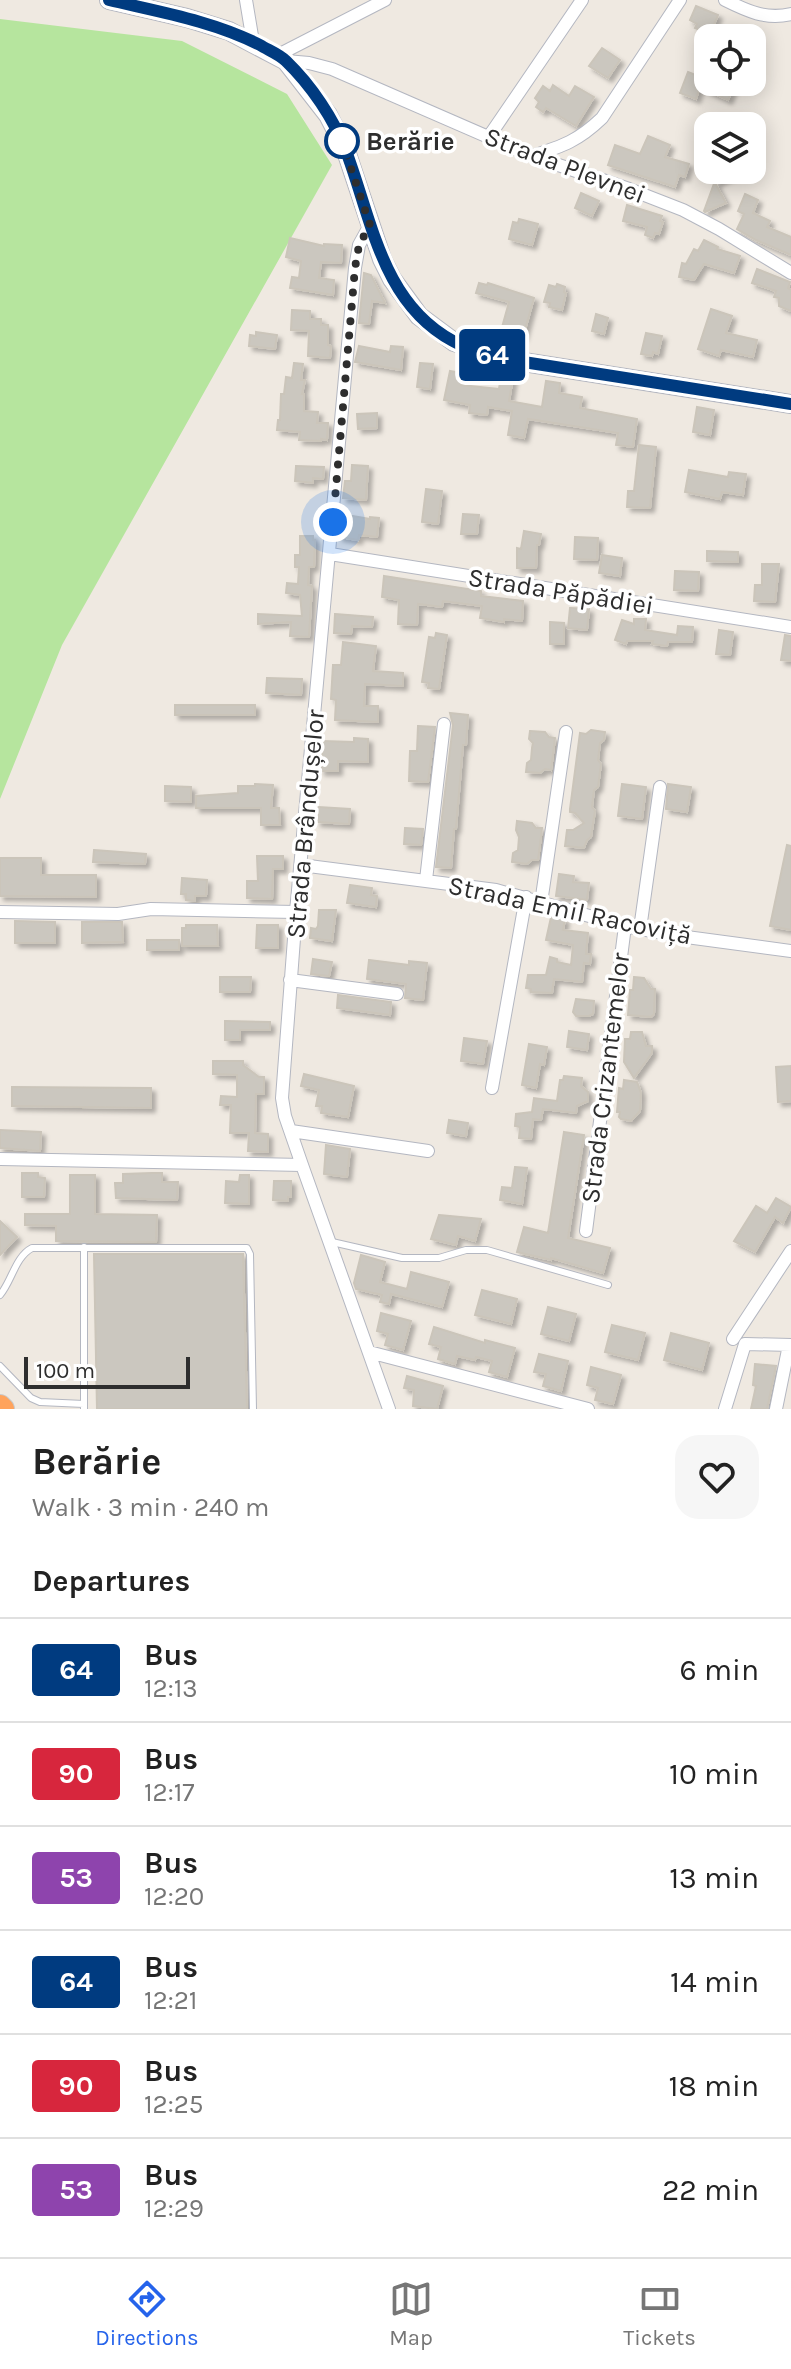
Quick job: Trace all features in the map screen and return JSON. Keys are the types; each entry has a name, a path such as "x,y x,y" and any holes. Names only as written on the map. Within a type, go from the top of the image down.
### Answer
{"street":[{"path":"109,0 229,31 282,58 328,115 345,148 370,225 392,279 419,316 454,342 511,360 791,404"},
{"path":"246,0 253,42"},
{"path":"282,58 385,0"},
{"path":"488,138 582,0"},
{"path":"532,156 570,143 602,118 680,0"},
{"path":"725,0 755,14 791,14"},
{"name":"Strada Plevnei","path":"282,58 332,69 532,156 683,210 791,273"},
{"name":"Strada Brândușelor","path":"370,225 359,245 355,268 282,1098 302,1165 389,1409"},
{"name":"Strada Păpădiei","path":"330,554 791,627"},
{"path":"426,880 444,724"},
{"path":"541,903 566,732"},
{"path":"640,929 660,787"},
{"name":"Strada Emil Racoviță","path":"301,865 496,890 625,926 791,951"},
{"path":"492,1088 526,897"},
{"path":"0,912 118,914 151,909 296,912"},
{"name":"Strada Crizantemelor","path":"586,1231 625,926"},
{"path":"290,980 397,994"},
{"path":"291,1131 428,1151"},
{"path":"0,1159 302,1165"},
{"path":"725,1409 739,1342 791,1251"},
{"path":"739,1342 790,1345 776,1409"},
{"path":"369,1352 588,1409"}],"lane":[{"path":"329,1242 402,1258 439,1258 466,1250 487,1250 608,1285"},
{"path":"0,1366 31,1398 40,1402 84,1406 84,1247"},
{"path":"0,1295 11,1280 22,1253 32,1248 247,1248 250,1254 253,1409"}],"green space":[{"path":"0,19 182,41 287,94 332,165 62,645 0,799"}],"building":[{"path":"696,6 718,15 714,24 697,24 690,20"},
{"path":"602,48 620,60 608,78 589,66"},
{"path":"688,72 694,74 696,99 680,93"},
{"path":"553,85 569,96 575,86 594,97 576,126 546,108 543,112 536,107 539,102 535,98 543,86 550,91"},
{"path":"648,136 670,145 665,157 689,164 685,177 679,175 675,187 608,165 615,145 640,154"},
{"path":"714,184 716,184 726,203 704,211"},
{"path":"581,193 599,201 592,216 575,208"},
{"path":"745,194 758,200 753,213 770,221 767,227 791,237 791,255 737,229 744,214 738,211"},
{"path":"627,205 662,216 659,234 655,233 653,238 645,235 647,227 623,221"},
{"path":"519,219 538,224 532,245 509,239 513,222 518,223"},
{"path":"290,238 324,246 342,245 341,263 321,262 319,278 334,280 333,295 290,288 292,277 299,278 301,261 286,257"},
{"path":"704,240 717,249 740,256 734,273 704,264 694,280 679,277 682,263 686,264 694,249 698,251"},
{"path":"757,269 790,282 791,311 779,306 779,298 774,297 776,291 752,283"},
{"path":"364,273 371,275 385,303 372,301 369,324 359,323"},
{"path":"479,283 534,298 523,337 501,331 509,302 476,293"},
{"path":"557,284 565,287 562,310 549,307 550,303 544,302 549,285 556,287"},
{"path":"711,309 732,316 726,333 757,340 753,357 721,350 719,356 698,349"},
{"path":"292,310 310,311 310,319 321,319 321,325 328,325 330,358 308,356 309,331 291,330"},
{"path":"596,314 608,318 604,334 592,331"},
{"path":"256,332 277,335 275,349 249,346 250,335 256,336"},
{"path":"646,333 662,336 658,354 641,354"},
{"path":"359,346 390,352 391,346 403,347 401,370 355,362"},
{"path":"294,363 303,364 304,411 318,412 317,423 328,423 327,440 299,440 300,432 277,430 281,394 284,394 286,377 292,378"},
{"path":"420,363 433,364 430,389 417,387"},
{"path":"450,371 463,373 461,385 499,389 501,376 513,378 509,401 542,407 546,381 560,383 559,393 582,397 580,408 637,419 633,447 616,445 618,433 528,419 524,438 508,435 512,411 488,407 487,415 469,413 470,405 444,400"},
{"path":"697,407 714,410 710,435 693,432"},
{"path":"377,413 377,428 358,429 357,414"},
{"path":"639,445 656,447 650,508 627,507 628,491 634,491"},
{"path":"352,465 368,466 366,500 343,498 345,481 351,481"},
{"path":"296,466 324,467 323,479 313,478 313,483 295,481"},
{"path":"689,470 728,477 729,472 746,474 743,495 722,492 720,499 685,492"},
{"path":"426,489 442,491 438,524 422,522"},
{"path":"341,514 379,518 377,537 359,535 358,540 339,537"},
{"path":"463,514 479,515 477,534 461,534"},
{"path":"524,531 541,534 536,568 517,568 517,548 521,549"},
{"path":"300,536 313,536 315,540 314,567 309,567 308,585 312,586 309,637 290,636 291,622 258,624 258,614 302,616 300,595 286,593 287,583 298,584 299,567 295,567 295,555 300,555"},
{"path":"575,537 598,538 597,560 574,559"},
{"path":"707,551 738,552 738,562 707,561"},
{"path":"602,555 622,558 620,576 599,573"},
{"path":"762,564 779,564 775,602 754,601 755,585 762,585"},
{"path":"675,571 699,572 698,591 674,590"},
{"path":"384,576 481,591 481,596 523,601 522,621 480,618 482,606 443,601 442,607 418,604 417,625 398,624 399,600 382,597"},
{"path":"570,608 589,609 587,630 568,628"},
{"path":"335,614 373,617 372,627 352,626 351,634 334,633"},
{"path":"634,619 646,619 645,630 677,635 678,626 693,627 692,642 668,642 667,646 652,644 653,641 627,641 626,644 615,640 622,620 634,624"},
{"path":"550,622 564,623 564,644 550,644"},
{"path":"719,630 733,632 730,655 716,654"},
{"path":"436,633 447,635 439,689 428,688 429,683 422,682 429,637 435,638"},
{"path":"785,635 791,636 791,661 781,660"},
{"path":"343,642 376,646 373,671 403,673 403,686 365,684 364,706 378,706 378,722 335,720 336,700 331,699 333,665 341,665"},
{"path":"267,678 302,679 301,695 266,693"},
{"path":"175,705 255,705 255,715 175,715"},
{"path":"450,713 468,715 451,868 436,867 453,725"},
{"path":"418,726 435,727 428,782 409,781 410,751 417,751"},
{"path":"591,730 605,732 604,740 600,743 598,760 601,764 598,787 594,790 591,837 584,848 565,846 567,830 584,823 570,809 580,733 586,734"},
{"path":"530,731 545,732 555,738 551,770 526,772 533,743 529,739"},
{"path":"354,738 368,739 368,762 338,761 338,771 321,771 323,741 354,742"},
{"path":"622,784 646,787 642,819 618,816"},
{"path":"668,784 691,787 687,812 666,809"},
{"path":"273,785 271,808 279,808 280,825 261,825 261,808 196,808 196,796 238,793 238,786"},
{"path":"165,786 191,787 191,802 165,801"},
{"path":"318,807 350,809 349,824 317,822"},
{"path":"517,821 542,828 538,860 527,864 512,862 513,853 518,850"},
{"path":"405,828 423,829 421,845 404,844"},
{"path":"787,845 791,846 791,930 770,926"},
{"path":"94,850 146,854 145,864 93,862"},
{"path":"257,856 283,856 283,869 273,869 272,899 247,898 247,881 258,881"},
{"path":"0,858 41,858 41,875 96,875 96,897 0,896"},
{"path":"559,874 574,876 573,882 589,883 587,900 556,896"},
{"path":"182,878 207,880 206,896 195,896 195,901 186,900 186,894 181,894"},
{"path":"350,885 372,888 371,895 377,896 376,907 347,903"},
{"path":"319,910 336,910 332,941 310,938 311,928 318,926"},
{"path":"551,917 565,919 563,930 588,933 586,954 591,954 590,964 584,963 582,982 554,979 552,993 531,992 526,988 528,975 546,975 550,957 571,965 573,945 546,940"},
{"path":"15,921 55,922 55,943 15,943"},
{"path":"82,922 122,922 123,942 82,943"},
{"path":"186,925 217,925 218,946 182,946 182,928"},
{"path":"257,925 278,925 278,948 256,948"},
{"path":"147,940 179,940 179,950 147,950"},
{"path":"313,959 332,962 329,976 311,974"},
{"path":"369,960 409,965 409,961 427,963 423,1000 405,998 406,984 367,979"},
{"path":"220,977 251,977 250,992 220,992"},
{"path":"634,977 644,978 651,989 655,989 654,1014 651,1017 628,1015"},
{"path":"338,995 391,1002 390,1015 337,1008"},
{"path":"576,999 594,1001 593,1014 576,1016 573,1012"},
{"path":"225,1021 270,1022 270,1030 240,1030 240,1040 225,1040"},
{"path":"569,1031 589,1034 587,1050 567,1047"},
{"path":"631,1032 642,1032 646,1046 652,1046 652,1053 634,1078 624,1062 625,1039 630,1039"},
{"path":"464,1038 487,1041 483,1064 461,1061"},
{"path":"529,1044 547,1047 536,1088 522,1085"},
{"path":"213,1061 243,1061 243,1065 259,1077 264,1077 264,1094 256,1094 255,1133 268,1134 268,1152 248,1151 249,1133 230,1133 231,1105 220,1105 221,1096 237,1097 237,1075 213,1074"},
{"path":"791,1066 791,1101 778,1102 776,1067"},
{"path":"304,1074 354,1086 348,1117 321,1113 322,1106 316,1106 319,1090 301,1086"},
{"path":"564,1076 582,1078 581,1086 588,1092 588,1101 577,1106 576,1113 543,1109 541,1120 533,1119 531,1139 519,1138 520,1127 515,1126 516,1114 532,1112 534,1098 557,1101 560,1080"},
{"path":"624,1080 637,1082 641,1093 640,1111 631,1121 621,1119 620,1112 617,1112 619,1088 623,1089"},
{"path":"12,1087 151,1088 151,1108 12,1106"},
{"path":"449,1120 468,1123 466,1136 447,1133"},
{"path":"0,1130 41,1132 40,1151 0,1148"},
{"path":"564,1132 584,1135 568,1238 610,1248 603,1273 517,1252 524,1227 548,1233"},
{"path":"326,1145 350,1149 347,1177 324,1174"},
{"path":"515,1167 527,1168 522,1204 500,1200 502,1187 512,1188"},
{"path":"22,1173 38,1173 38,1177 45,1178 44,1197 22,1197"},
{"path":"162,1173 162,1182 178,1182 177,1200 116,1198 115,1183 123,1183 123,1174"},
{"path":"70,1175 95,1175 95,1214 157,1215 156,1242 56,1241 56,1226 25,1225 25,1214 70,1214"},
{"path":"240,1175 249,1175 249,1204 225,1203 226,1181 239,1182"},
{"path":"274,1181 291,1181 288,1201 273,1200"},
{"path":"776,1198 791,1207 783,1223 775,1217 755,1252 734,1241 756,1206 767,1213"},
{"path":"439,1215 481,1219 475,1241 458,1236 456,1245 431,1239"},
{"path":"0,1221 17,1237 0,1255"},
{"path":"94,1254 243,1254 247,1409 97,1409"},
{"path":"361,1255 385,1262 380,1282 407,1289 411,1272 449,1282 442,1307 391,1294 389,1304 380,1302 382,1295 356,1289 354,1283"},
{"path":"482,1290 517,1299 511,1324 475,1315"},
{"path":"548,1307 576,1314 569,1341 541,1334"},
{"path":"381,1313 411,1321 403,1350 385,1345 388,1334 377,1331"},
{"path":"612,1325 645,1333 638,1360 605,1352"},
{"path":"434,1327 485,1343 485,1340 515,1348 507,1377 489,1372 492,1361 457,1356 455,1364 438,1359 441,1347 429,1344"},
{"path":"671,1333 709,1343 702,1370 664,1360"},
{"path":"539,1354 568,1361 561,1391 543,1386 546,1374 534,1372"},
{"path":"755,1364 776,1366 767,1409 751,1409 756,1386 753,1385"},
{"path":"591,1367 621,1375 613,1404 595,1400 598,1388 587,1385"},
{"path":"407,1376 443,1386 437,1409 413,1406 414,1390 404,1388"}],"bus line":[{"name":"64","path":"109,0 229,31 286,61 328,115 345,148 382,259 392,279 419,316 454,342 511,360 791,404"}],"place":[{"name":"Berărie","path":"342,141"}],"route":[{"path":"333,522 355,268 359,245 370,225 342,141"}]}
